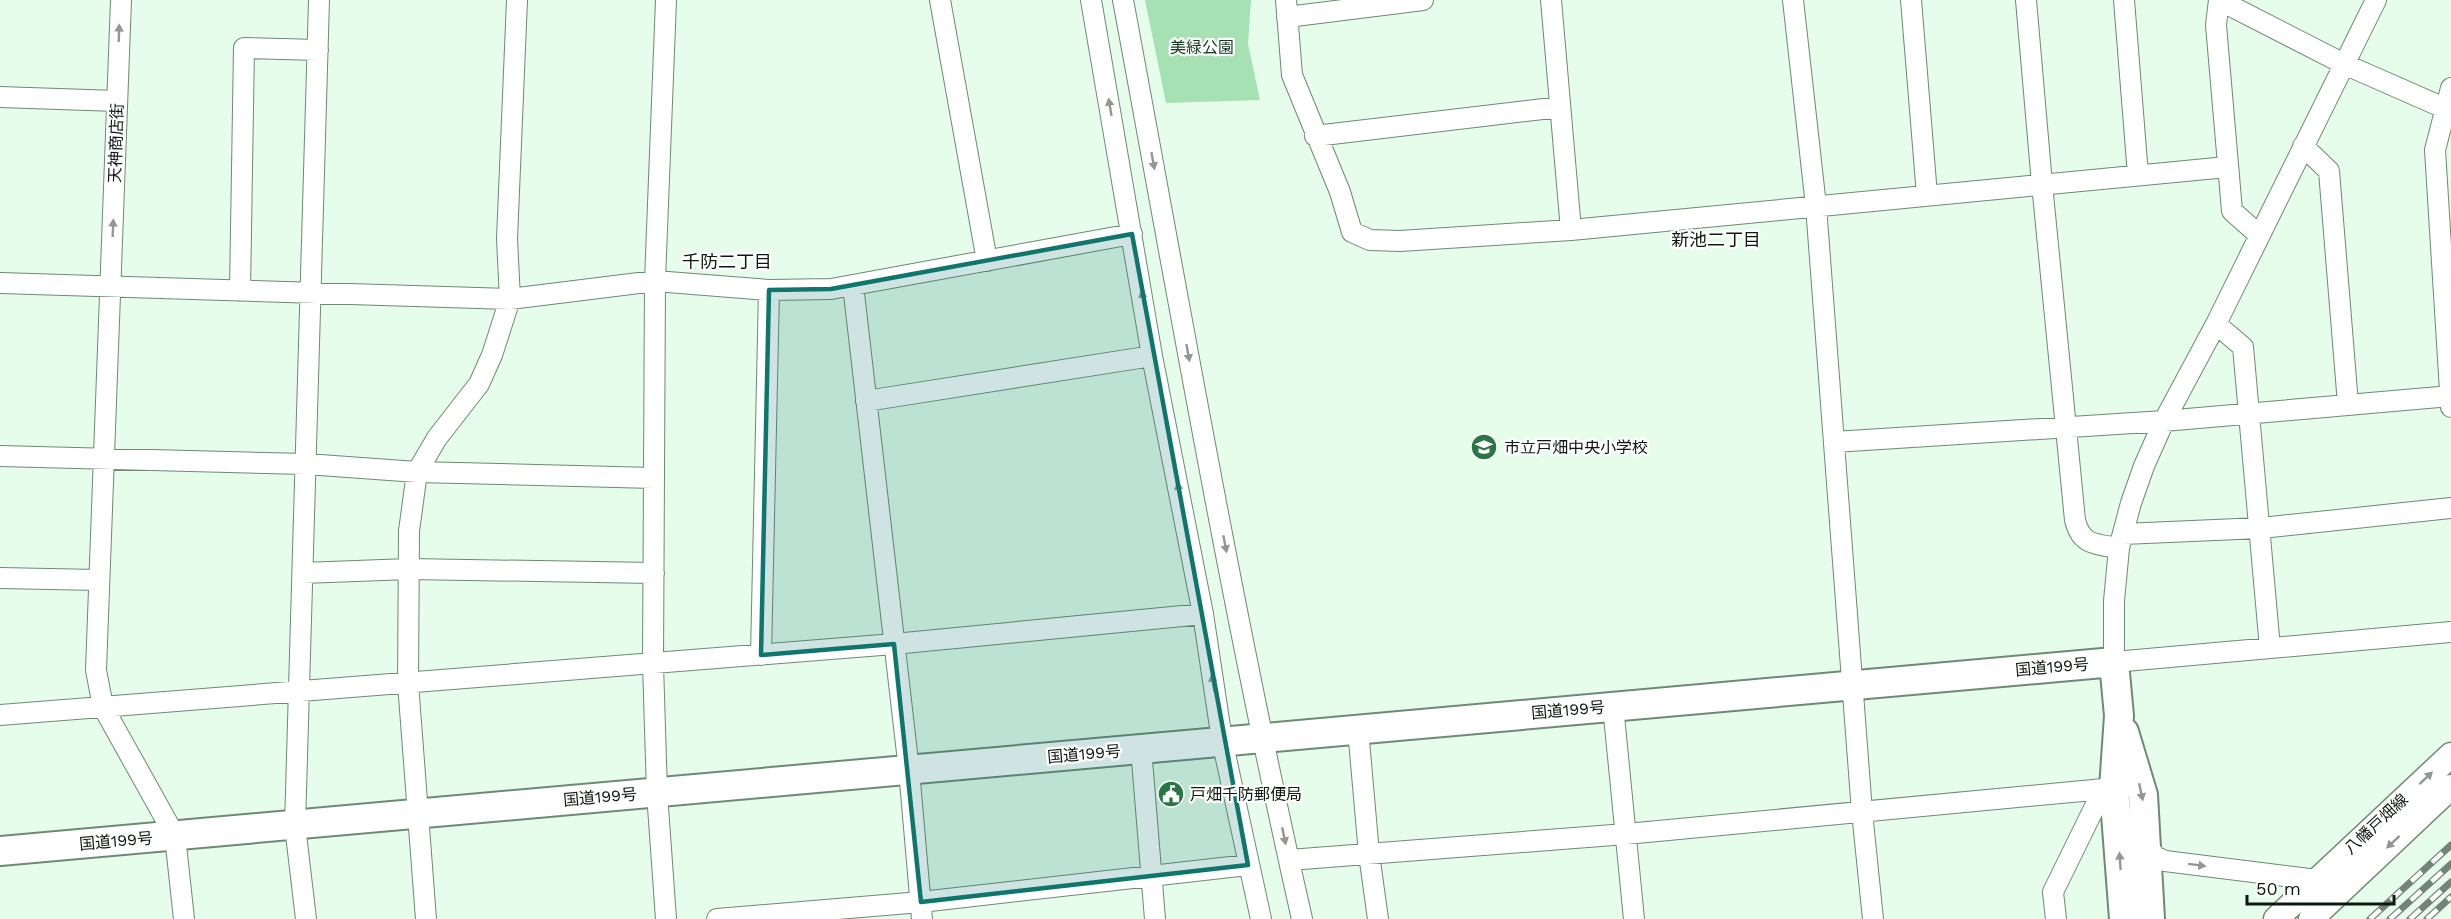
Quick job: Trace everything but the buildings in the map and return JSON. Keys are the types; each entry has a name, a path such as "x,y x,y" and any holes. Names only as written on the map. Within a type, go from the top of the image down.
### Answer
{"highway":[{"name":"国道199号","path":"0,851 2114,662"},
{"path":"2114,662 2119,716 2143,795 2150,919"},
{"path":"2119,716 2109,789 2124,919"}],"main road":[{"name":"八幡戸畑線","path":"2276,919 2451,754"},
{"name":"八幡戸畑線","path":"2311,919 2451,787"}],"street":[{"name":"天神商店街","path":"121,0 96,670 103,706 175,836"},
{"path":"306,919 295,826 320,0"},
{"path":"426,919 420,813 408,684 409,531 417,472 437,438 479,384 492,355 510,299 507,239 517,0"},
{"path":"666,0 655,281 653,664 657,792 666,919"},
{"path":"940,0 987,261"},
{"path":"1091,0 1152,356 1203,615 1222,740 1261,919"},
{"path":"1123,0 1262,738 1302,919"},
{"path":"1423,0 1286,8 1292,75 1315,136 1340,192 1352,232 1370,240 1571,230 2227,167"},
{"path":"1551,0 1571,230"},
{"path":"1793,0 1816,206 1862,812 1873,919"},
{"path":"1911,0 1927,195"},
{"path":"2026,0 2075,520 2079,534 2090,542 2121,541 2451,508"},
{"path":"2124,0 2138,175"},
{"path":"2259,235 2232,212 2217,25 2219,0 2344,64 2448,109"},
{"path":"2376,0 2216,324 2164,421 2137,485 2121,541 2114,601 2114,662 2451,632"},
{"path":"240,291 244,48 318,50"},
{"path":"1834,442 2164,421 2348,404 2451,400 2435,150 2448,109 2451,88"},
{"path":"0,97 117,101"},
{"path":"1315,136 1560,106"},
{"path":"2303,146 2329,171 2348,404"},
{"path":"0,283 510,299 655,281 769,290 831,289 1132,234"},
{"path":"853,285 909,770 922,910"},
{"path":"761,655 769,290"},
{"path":"2216,324 2243,347 2270,648"},
{"path":"866,401 1152,356"},
{"path":"0,456 306,464 417,472 654,478"},
{"path":"303,573 409,569 654,573"},
{"path":"0,578 98,580"},
{"path":"0,716 103,706 894,645 1203,615"},
{"path":"1613,706 1634,919"},
{"path":"1358,729 1369,854 1378,919"},
{"path":"1141,748 1155,919"},
{"path":"1289,860 1626,834 2109,789"},
{"path":"2056,919 2053,891 2109,789"},
{"path":"175,836 184,919"},
{"path":"2146,844 2155,856 2165,861 2317,880"},
{"path":"717,919 922,910 1151,875 1248,865"}],"highlighted area":[{"path":"1132,234 1248,865 921,902 894,644 761,655 769,290 831,289"}],"green space":[{"name":"美緑公園","path":"1145,0 1251,0 1248,44 1260,100 1166,103"}],"railway":[{"path":"2370,919 2451,845"},
{"path":"2390,919 2451,864"},
{"path":"2410,919 2451,882"},
{"path":"2427,919 2451,897"}],"place":[{"name":"市立戸畑中央小学校","path":"1484,447"},
{"name":"戸畑千防郵便局","path":"1171,794"}],"district":[{"name":"新池二丁目","path":"1716,239"},
{"name":"千防二丁目","path":"727,261"}]}
